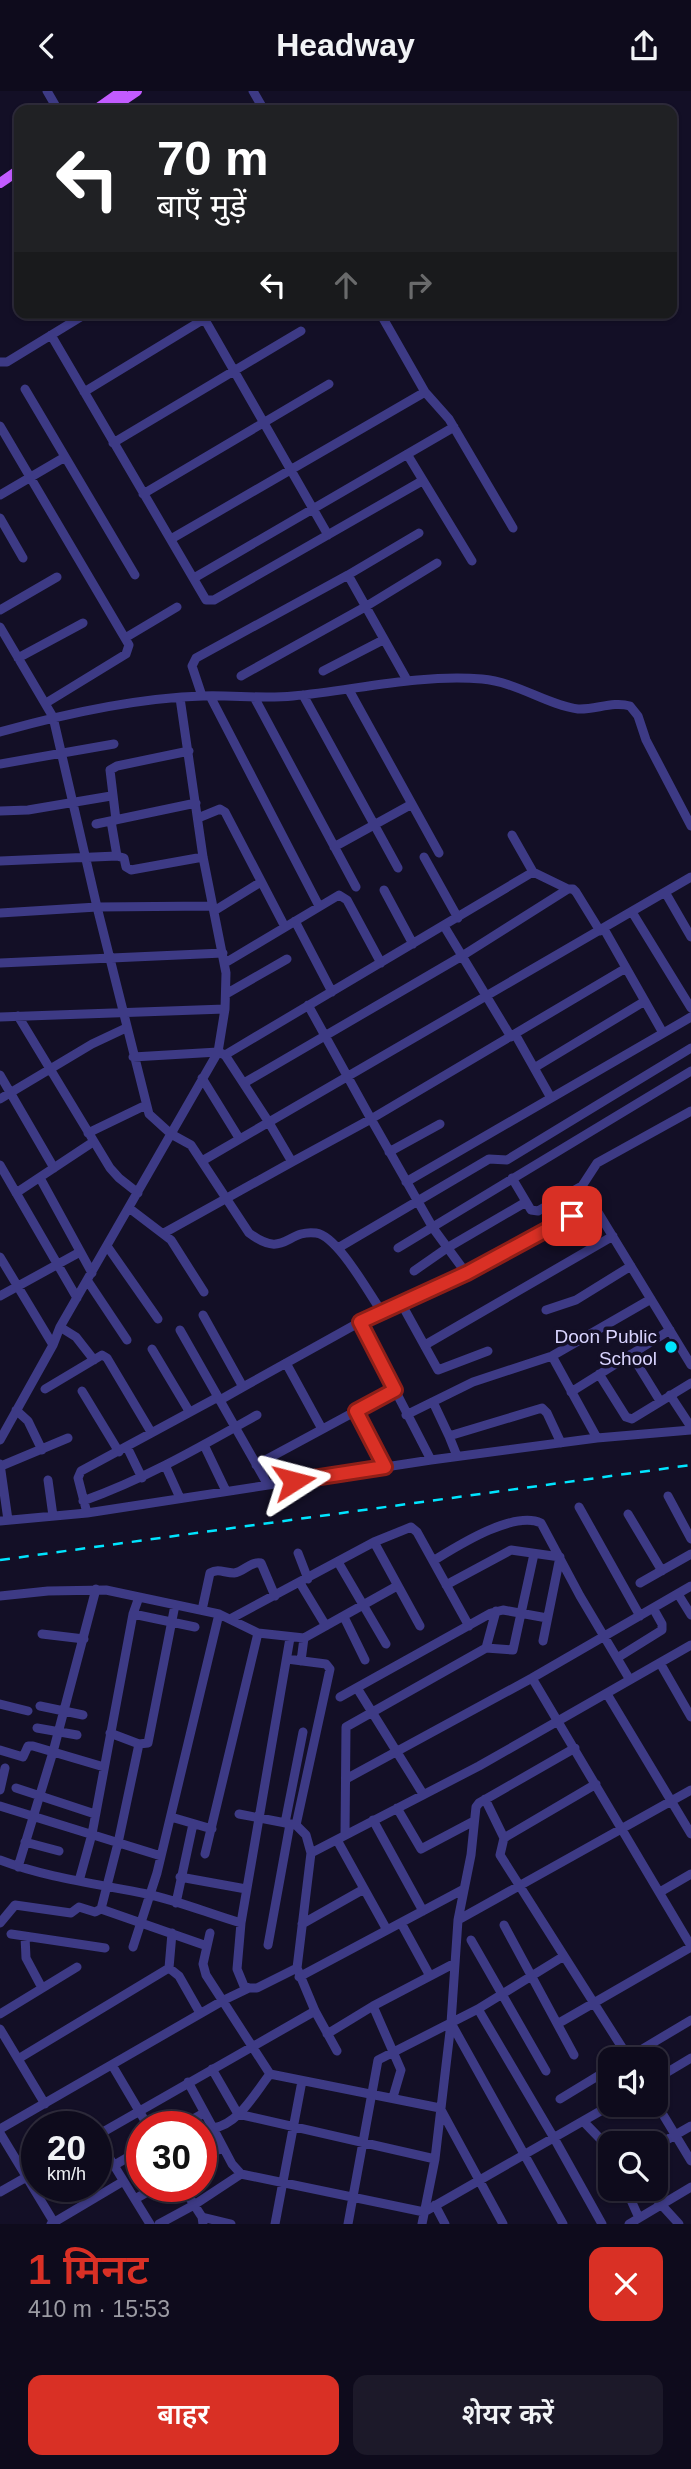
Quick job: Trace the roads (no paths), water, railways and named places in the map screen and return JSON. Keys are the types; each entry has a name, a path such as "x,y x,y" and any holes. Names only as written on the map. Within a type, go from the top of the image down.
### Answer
{"main road":[{"path":"102,105 122,91"},
{"path":"116,105 137,91"}],"street":[{"path":"1,364 77,319"},
{"path":"84,392 198,319"},
{"path":"205,319 328,535"},
{"path":"383,319 425,392 454,427 513,528"},
{"path":"113,443 301,331"},
{"path":"51,335 206,600 210,601 422,481"},
{"path":"143,494 329,384"},
{"path":"25,390 135,575"},
{"path":"171,539 425,392"},
{"path":"0,426 130,649 46,703"},
{"path":"194,578 454,427"},
{"path":"407,454 472,561"},
{"path":"0,495 65,457"},
{"path":"0,518 23,558"},
{"path":"319,906 192,666 196,658 419,533"},
{"path":"242,676 437,563"},
{"path":"348,575 407,680"},
{"path":"0,610 57,577"},
{"path":"125,638 177,607"},
{"path":"18,658 83,623"},
{"path":"0,627 52,717 133,1058 146,1105 153,1119 171,1134 191,1145 249,1233 262,1243 277,1244 316,1233 327,1238 338,1248 382,1312"},
{"path":"323,671 383,640"},
{"path":"0,732 52,717 180,698 303,695 407,680 444,677 485,679 513,685 575,708 630,706 638,716 646,740 691,826"},
{"path":"349,690 439,853"},
{"path":"303,695 398,868"},
{"path":"254,697 356,887"},
{"path":"180,698 203,857 224,958 226,994 221,1054 244,1083 292,1162"},
{"path":"0,764 114,744"},
{"path":"117,856 109,773 113,768 189,751"},
{"path":"0,811 28,810 111,796"},
{"path":"96,824 196,803"},
{"path":"334,847 412,804"},
{"path":"198,818 220,810 225,812 285,927"},
{"path":"512,835 533,873 573,889 626,968 663,1033"},
{"path":"0,861 117,856 124,858 131,870 203,857"},
{"path":"424,857 458,918"},
{"path":"0,1440 53,1345 60,1327 202,1078 221,1054 533,873"},
{"path":"202,1161 691,877"},
{"path":"0,913 97,907 214,908 261,882"},
{"path":"244,1083 462,956 568,889"},
{"path":"384,890 413,944"},
{"path":"665,893 691,937"},
{"path":"0,963 224,958 285,927 339,895 345,897 381,963"},
{"path":"632,912 691,1008"},
{"path":"295,921 332,992"},
{"path":"444,926 551,1098"},
{"path":"226,994 287,959"},
{"path":"163,1233 371,1119 626,968"},
{"path":"534,1068 645,1001"},
{"path":"308,1005 433,1228 467,1273"},
{"path":"0,1017 225,1009"},
{"path":"18,1016 114,1174 138,1193"},
{"path":"406,1182 691,1017"},
{"path":"0,1099 92,1044 126,1028"},
{"path":"338,1248 489,1159 507,1160 691,1048"},
{"path":"133,1058 221,1054"},
{"path":"398,1248 691,1071"},
{"path":"0,1075 54,1168"},
{"path":"202,1078 239,1138"},
{"path":"88,1132 146,1105"},
{"path":"512,1178 531,1210 538,1211 582,1186 597,1163 691,1111"},
{"path":"389,1152 440,1124"},
{"path":"16,1193 93,1142"},
{"path":"0,1165 77,1298"},
{"path":"40,1178 80,1252 89,1276 128,1340"},
{"path":"414,1271 447,1248 526,1202"},
{"path":"87,1513 78,1478 81,1471 189,1411 243,1387 360,1322 467,1273 593,1204 691,1365"},
{"path":"129,1208 176,1245 204,1292"},
{"path":"425,1345 613,1236"},
{"path":"107,1246 158,1319"},
{"path":"0,1296 80,1252"},
{"path":"0,1257 53,1345"},
{"path":"546,1310 570,1303 631,1266"},
{"path":"406,1415 473,1382 552,1356 651,1299"},
{"path":"401,1303 440,1371 488,1351"},
{"path":"203,1315 243,1387"},
{"path":"360,1322 431,1460"},
{"path":"60,1327 76,1337 94,1360"},
{"path":"180,1330 268,1485"},
{"path":"570,1392 670,1330"},
{"path":"152,1349 189,1411"},
{"path":"631,1354 660,1401"},
{"path":"45,1389 102,1355 107,1358 151,1431"},
{"path":"552,1356 597,1439"},
{"path":"286,1363 323,1430"},
{"path":"599,1374 628,1418 635,1418 691,1383"},
{"path":"257,1465 395,1390"},
{"path":"82,1391 142,1478"},
{"path":"68,1438 1,1465 4,1520 87,1513 457,1456 691,1428 670,1395"},
{"path":"433,1402 457,1456"},
{"path":"449,1436 542,1408 561,1443"},
{"path":"16,1410 28,1421 42,1450"},
{"path":"356,1411 385,1467"},
{"path":"83,1501 166,1467 257,1415"},
{"path":"204,1445 226,1491"},
{"path":"166,1467 180,1498"},
{"path":"48,1481 53,1516"},
{"path":"668,1496 691,1539"},
{"path":"579,1507 640,1616"},
{"path":"628,1514 662,1571"},
{"path":"433,1561 482,1532 536,1521 544,1527 630,1680"},
{"path":"232,1618 374,1542 405,1528 415,1528 469,1626"},
{"path":"374,1542 420,1626"},
{"path":"446,1585 511,1550 561,1557"},
{"path":"298,1553 304,1581 326,1626"},
{"path":"640,1583 691,1554"},
{"path":"387,1930 364,1889 341,1837 346,1779 346,1727 486,1648 513,1650 534,1555"},
{"path":"543,1641 561,1557"},
{"path":"202,1610 210,1573 216,1570 235,1573 254,1562 261,1563 275,1595"},
{"path":"338,1562 386,1644"},
{"path":"0,1596 96,1589 219,1613 258,1633 304,1639 397,1586"},
{"path":"346,1779 532,1678 691,1586"},
{"path":"18,1867 53,1752 96,1589"},
{"path":"678,1594 691,1615"},
{"path":"79,1881 92,1834 133,1614 139,1597"},
{"path":"110,1733 139,1744 148,1743 175,1605"},
{"path":"617,1658 662,1630 662,1624 653,1608"},
{"path":"340,1697 496,1611 522,1612 547,1618"},
{"path":"486,1648 496,1611"},
{"path":"132,1947 161,1856 219,1613"},
{"path":"133,1614 195,1627"},
{"path":"344,1618 365,1660"},
{"path":"205,1854 258,1633"},
{"path":"42,1635 84,1639"},
{"path":"249,1988 244,1986 237,1969 240,1923 290,1638"},
{"path":"301,1661 304,1639"},
{"path":"311,1853 559,1721 691,1645"},
{"path":"286,1659 326,1664 330,1669 290,1824"},
{"path":"660,1663 691,1717"},
{"path":"532,1678 691,1946 559,2023"},
{"path":"357,1688 423,1794"},
{"path":"607,1694 691,1834"},
{"path":"0,1704 28,1711"},
{"path":"40,1706 83,1715"},
{"path":"37,1728 77,1735"},
{"path":"268,1945 303,1732"},
{"path":"101,1909 139,1744"},
{"path":"0,1750 23,1757 28,1746 33,1745 104,1767"},
{"path":"422,2224 435,2159 452,2023 458,1920 473,1844 476,1807 485,1799 575,1748"},
{"path":"0,1790 5,1768"},
{"path":"504,1838 596,1784"},
{"path":"16,1788 95,1814"},
{"path":"458,1920 691,1790"},
{"path":"485,1799 504,1838 500,1855 620,2047"},
{"path":"0,1806 161,1856"},
{"path":"397,1808 421,1849 474,1821"},
{"path":"239,1814 290,1824 306,1835 311,1853 298,1973 314,2011 337,2051"},
{"path":"171,1817 212,1829"},
{"path":"373,1821 423,1911"},
{"path":"176,1903 193,1824"},
{"path":"25,1842 59,1851"},
{"path":"0,1860 18,1867 106,1888 149,1895 240,1923"},
{"path":"660,1892 691,1874"},
{"path":"180,1877 246,1889"},
{"path":"302,1924 364,1889"},
{"path":"21,2167 0,2131 223,2000 249,1988 257,1988 298,1973 464,1889"},
{"path":"0,1923 15,1905 71,1913 79,1907 95,1912 101,1909 206,1946"},
{"path":"401,1923 430,1976"},
{"path":"504,1925 574,2055"},
{"path":"169,1968 172,1933"},
{"path":"210,1933 204,1969 270,2074 440,2108 503,2224"},
{"path":"11,1934 105,1948"},
{"path":"25,1936 26,1958 42,1988"},
{"path":"471,1940 545,2071"},
{"path":"348,2224 378,2060 478,2009 564,1955"},
{"path":"327,2034 455,1962"},
{"path":"1,2010 77,1967"},
{"path":"169,1968 179,1976 200,2013"},
{"path":"18,2059 169,1968"},
{"path":"373,2006 401,2070 393,2097"},
{"path":"478,2009 602,2224"},
{"path":"112,2065 139,2111 314,2011"},
{"path":"647,2047 691,2020"},
{"path":"452,2023 523,2156 563,2224"},
{"path":"0,2029 45,2104"},
{"path":"668,2072 691,2058"},
{"path":"212,2069 238,2114 435,2159"},
{"path":"217,2128 238,2114 270,2074"},
{"path":"560,2099 598,2076"},
{"path":"275,2224 302,2081"},
{"path":"188,2082 203,2111"},
{"path":"217,2136 232,2164 242,2174 424,2212 598,2112"},
{"path":"664,2117 691,2161"},
{"path":"583,2121 598,2137"},
{"path":"668,2139 691,2126"},
{"path":"217,2151 223,2147"},
{"path":"126,2158 113,2166 126,2187"},
{"path":"159,2224 242,2174"},
{"path":"0,2192 21,2180"},
{"path":"41,2202 53,2223 122,2182"},
{"path":"628,2224 691,2186"},
{"path":"631,2201 639,2218"},
{"path":"658,2201 679,2224"},
{"path":"137,2202 150,2224"},
{"path":"192,2202 203,2221 231,2224"},
{"path":"435,2205 445,2224"}],"railway":[{"path":"0,1560 691,1465"}],"place":[{"name":"Doon Public School","path":"671,1347"}]}
